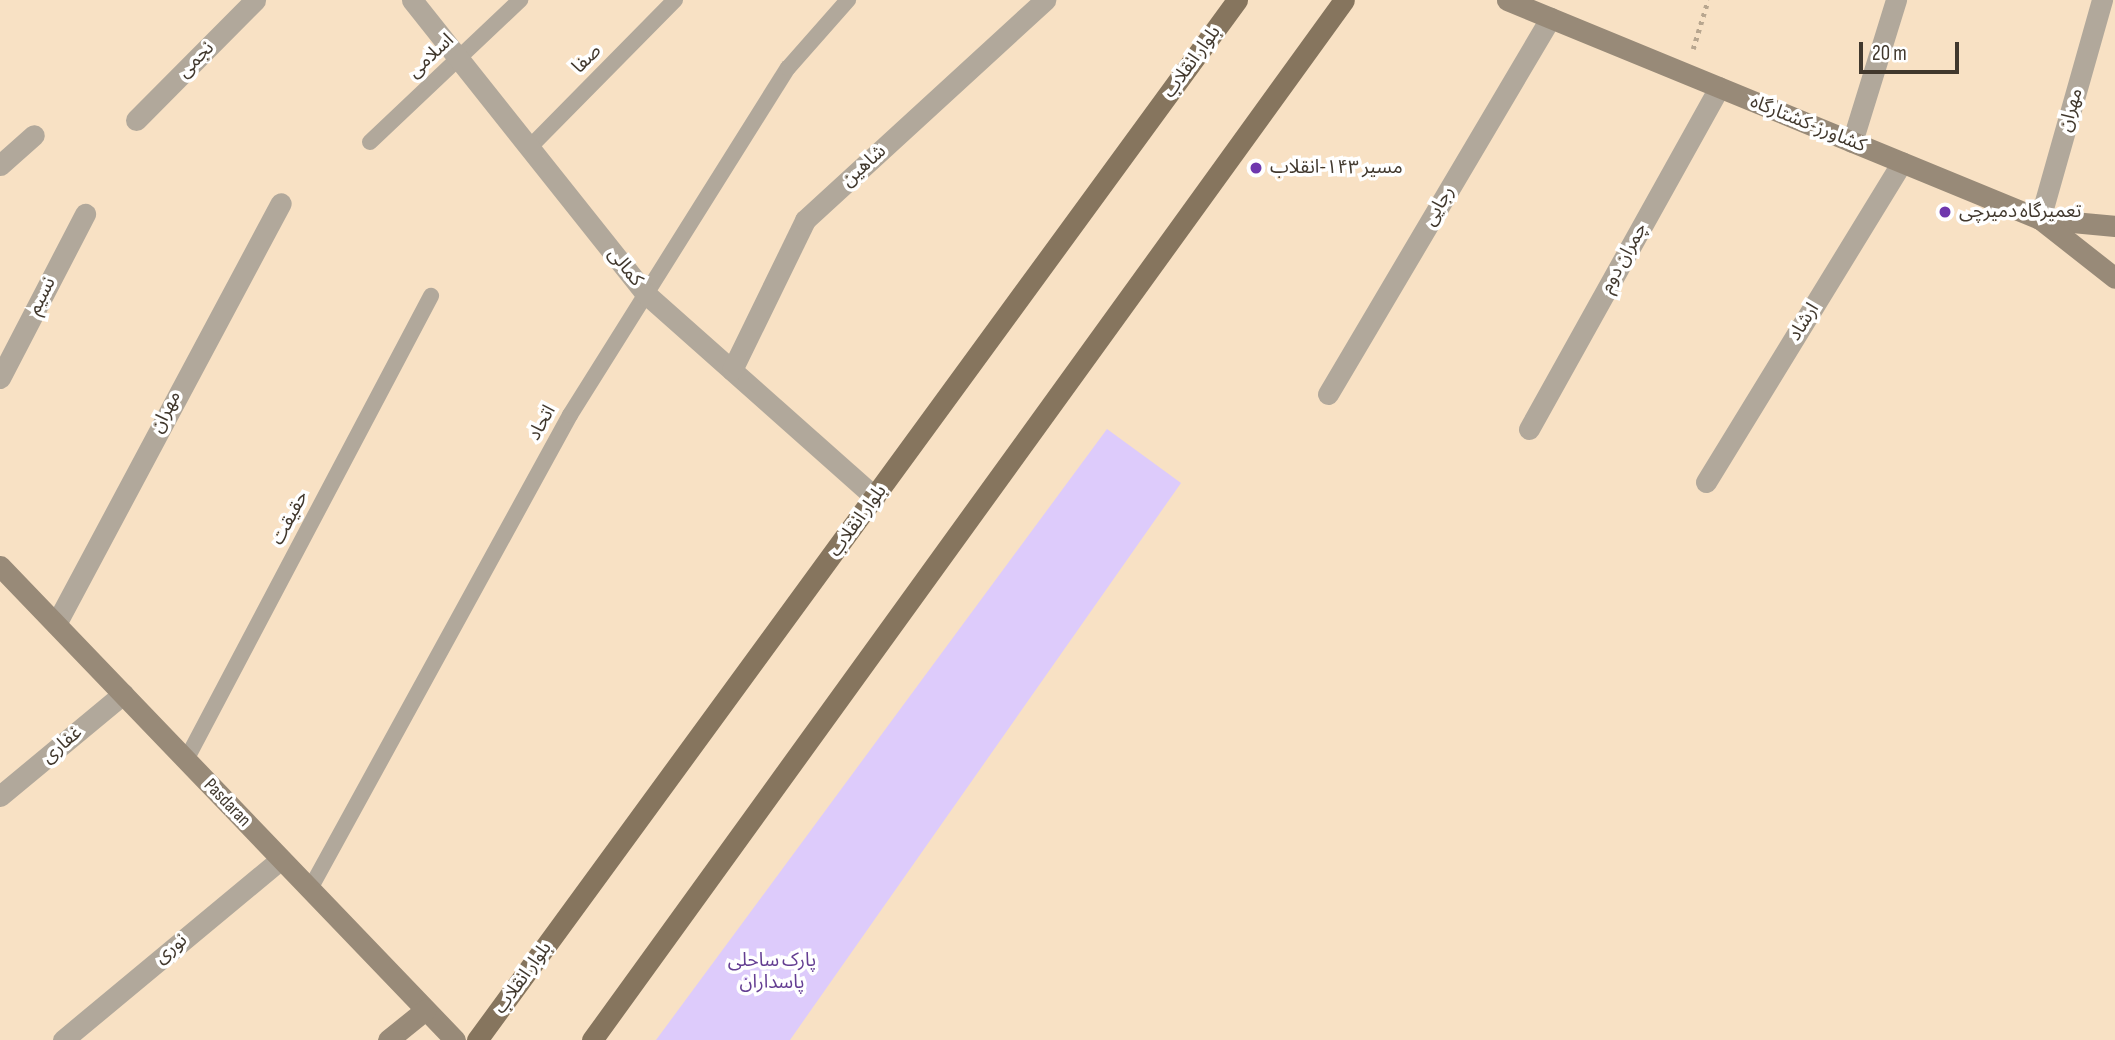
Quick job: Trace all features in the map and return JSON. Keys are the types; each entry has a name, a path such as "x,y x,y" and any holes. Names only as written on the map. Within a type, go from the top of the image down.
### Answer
{"main road":[{"name":"بلوار انقلاب","path":"477,1040 1237,0"},
{"path":"592,1040 1344,0"}],"street":[{"name":"نجمی","path":"136,120 255,0"},
{"name":"کمالی","path":"412,0 646,294 875,497"},
{"name":"شاهین","path":"732,370 805,220 1045,0"},
{"name":"کشاورز-کشتارگاه","path":"1507,0 2040,219 2115,226"},
{"path":"1852,142 1896,0"},
{"name":"مهران","path":"2040,219 2102,0"},
{"name":"رجایی","path":"1328,394 1550,18"},
{"name":"چمران دوم","path":"1529,429 1719,87"},
{"path":"0,165 34,135"},
{"name":"ارشاد","path":"1706,482 1902,162"},
{"name":"مهران","path":"56,624 281,203"},
{"name":"نسیم","path":"0,378 85,214"},
{"path":"2040,219 2115,278"},
{"name":"Pasdaran","path":"0,566 455,1040"},
{"name":"غفاری","path":"0,796 123,694"},
{"name":"نوری","path":"63,1040 281,859"},
{"path":"388,1040 425,1010"}],"lane":[{"name":"اسلامی","path":"370,142 520,0"},
{"name":"صفا","path":"528,148 675,0"},
{"name":"اتحاد","path":"310,889 570,415 788,68 848,0"},
{"name":"حقیقت","path":"186,760 431,296"}],"path":[{"path":"1686,74 1708,0"}],"green space":[{"name":"پارک ساحلی پاسداران","path":"1107,429 1181,483 790,1040 656,1040"}],"place":[{"name":"مسیر ۱۴۳-انقلاب","path":"1256,168"},
{"name":"تعمیرگاه دمیرچی","path":"1945,212"}]}
